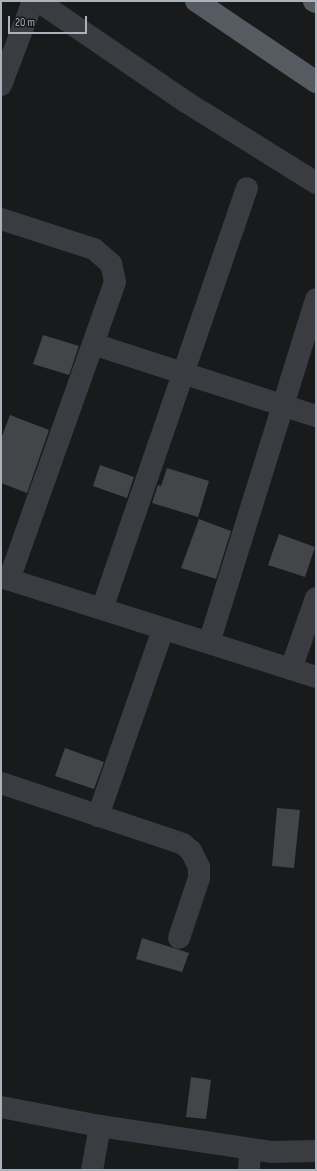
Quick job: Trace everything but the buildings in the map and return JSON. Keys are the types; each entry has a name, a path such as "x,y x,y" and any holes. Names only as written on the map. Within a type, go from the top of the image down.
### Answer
{"main road":[{"path":"196,1 316,82"}],"street":[{"path":"1,86 33,1"},
{"path":"38,1 186,102 316,183"},
{"path":"102,609 247,188"},
{"path":"1,219 94,249 111,264 115,282 5,579 316,677"},
{"path":"209,643 284,406 316,299"},
{"path":"93,344 316,416"},
{"path":"291,669 316,598"},
{"path":"98,816 163,629"},
{"path":"1,783 183,844 191,851 200,868 199,878 179,938"},
{"path":"1,1107 100,1126 249,1159 271,1152 316,1151"},
{"path":"92,1170 100,1126"}]}
